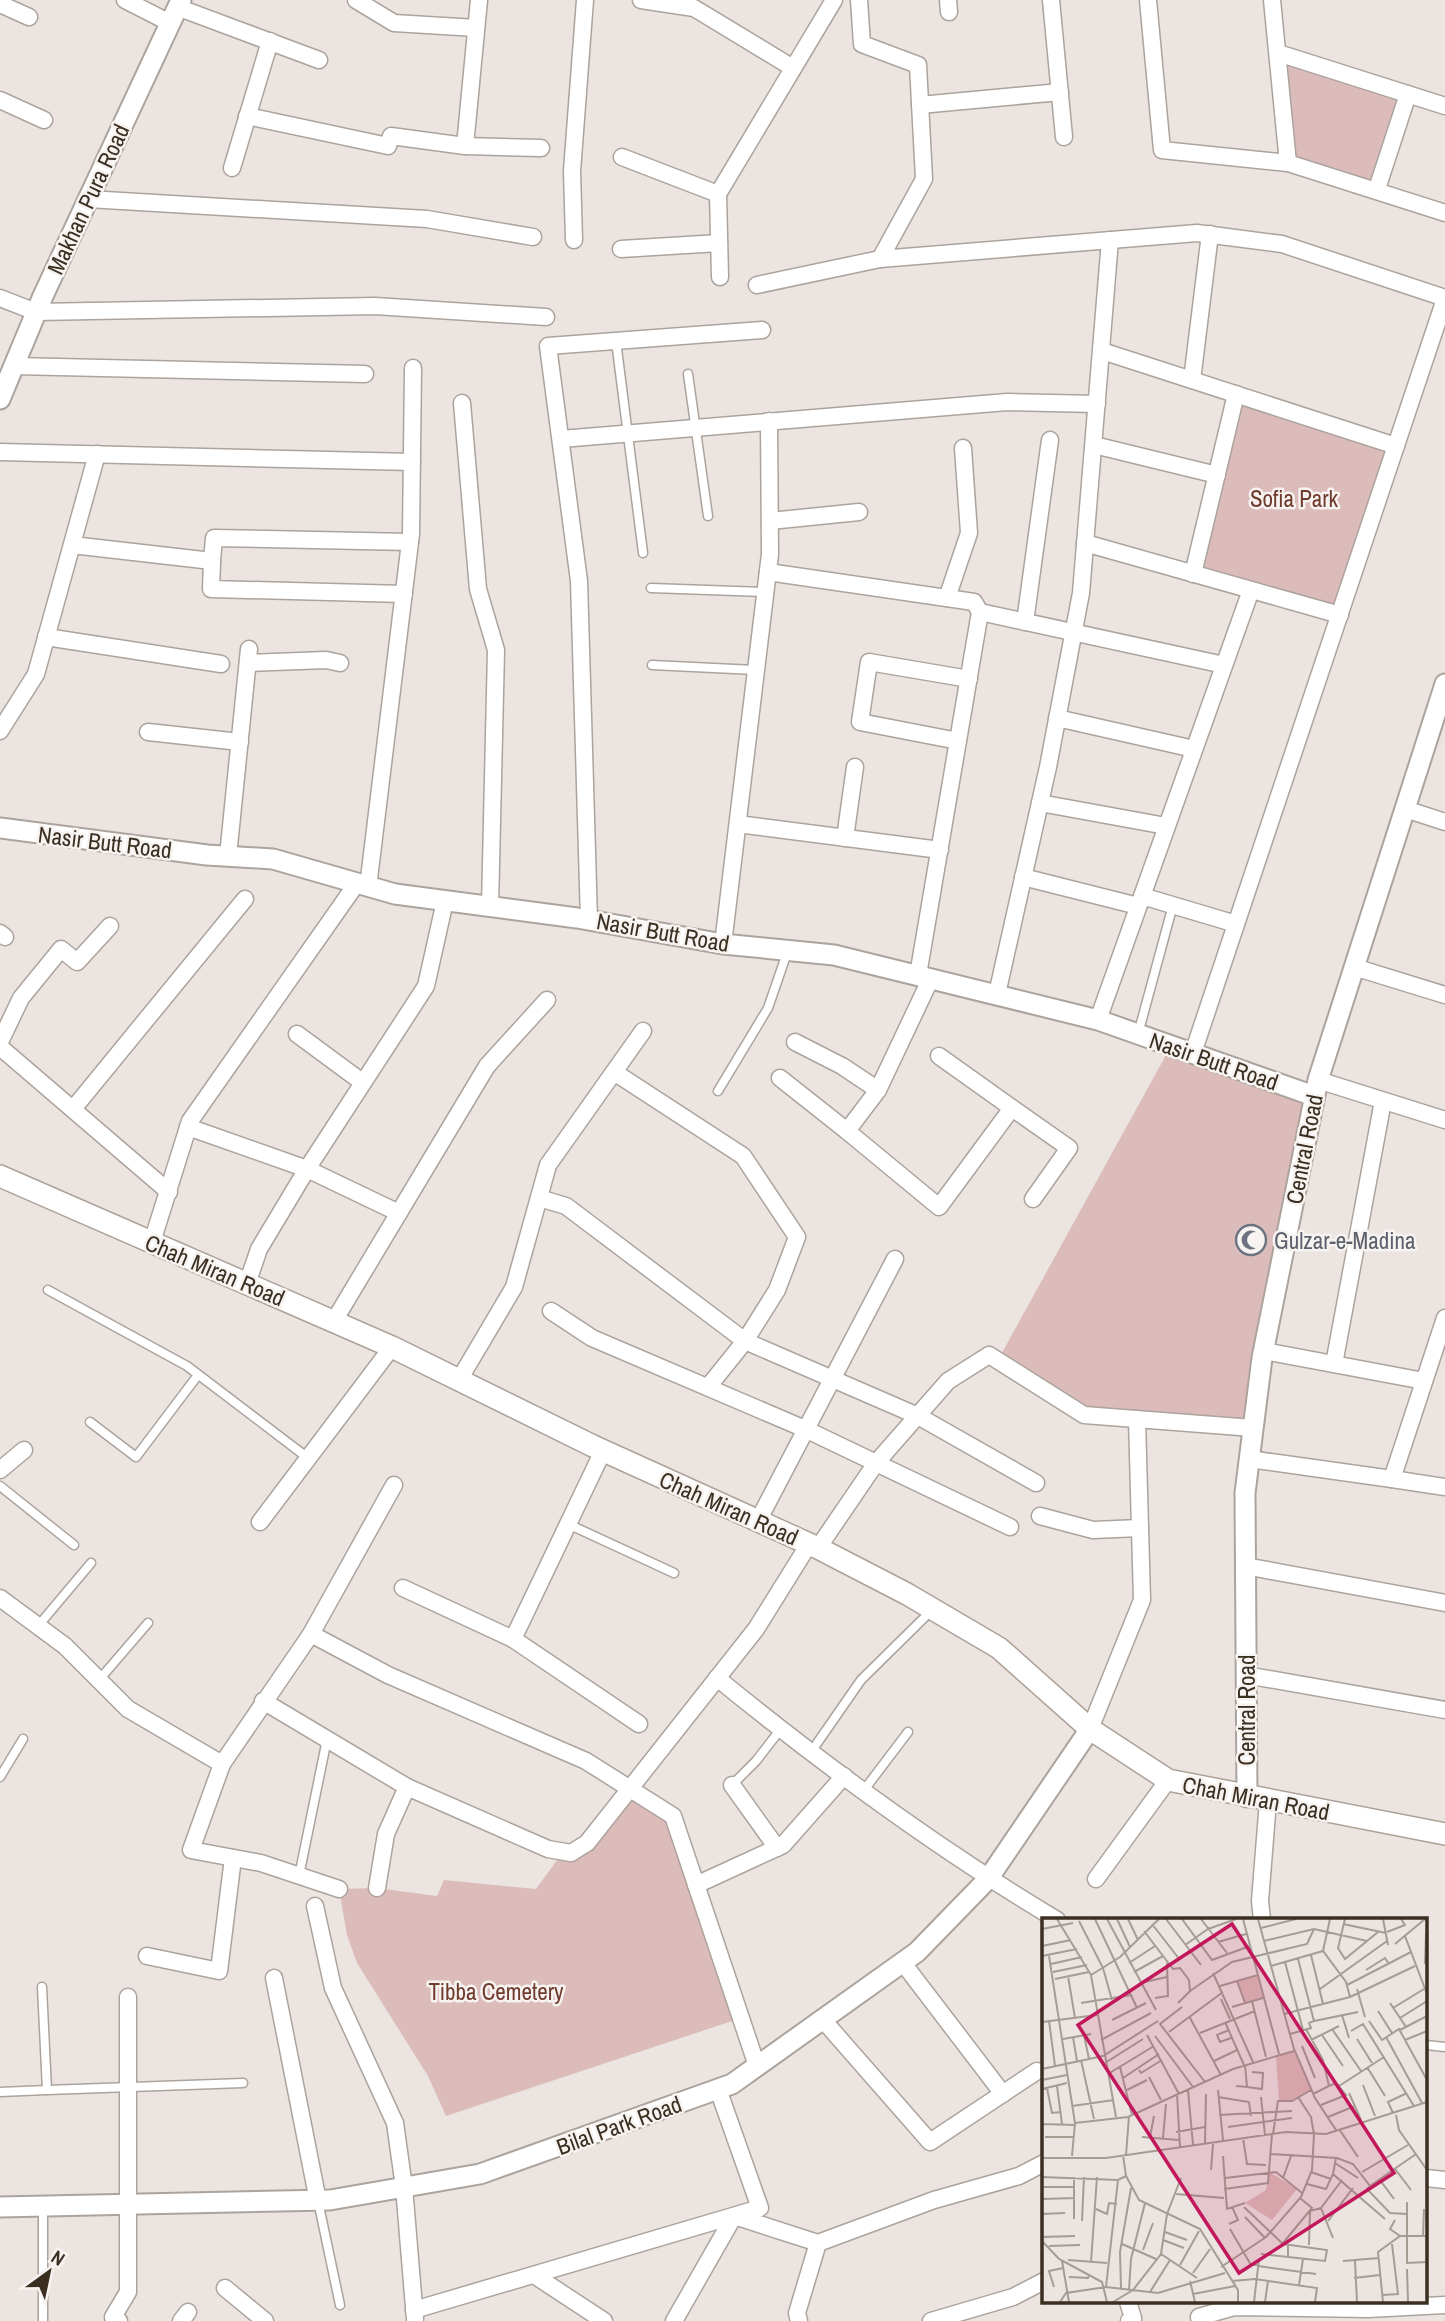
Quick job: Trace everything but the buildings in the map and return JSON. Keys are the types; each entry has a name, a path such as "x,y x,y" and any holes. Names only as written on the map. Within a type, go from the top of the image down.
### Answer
{"main road":[{"name":"Chah Miran Road","path":"0,1176 392,1347 603,1451 813,1546 933,1609 999,1648 1090,1729 1168,1780 1445,1834"}],"street":[{"path":"125,0 176,10 319,60"},
{"path":"356,0 394,23 476,28"},
{"path":"464,146 479,0"},
{"path":"573,240 572,171 585,0"},
{"path":"641,0 694,8 793,68"},
{"path":"720,277 718,194 834,0"},
{"path":"859,0 862,44 918,65 924,179 880,259"},
{"path":"1051,0 1064,137"},
{"path":"1148,0 1162,150 1288,163 1377,189 1445,213"},
{"path":"1272,0 1288,163"},
{"path":"0,4 29,17"},
{"name":"Makhan Pura Road","path":"0,399 36,312 176,10"},
{"path":"232,168 270,41"},
{"path":"1278,54 1445,106"},
{"path":"920,105 1060,92"},
{"path":"1377,189 1408,94"},
{"path":"0,100 44,120"},
{"path":"247,116 388,146 391,136 464,146 541,148"},
{"path":"622,158 718,194"},
{"path":"88,199 427,219 533,237"},
{"path":"757,285 880,259 1210,234 1282,244 1445,299 1193,1053"},
{"path":"1192,380 1210,234"},
{"path":"997,994 1040,803 1073,633 1085,543 1110,240"},
{"path":"621,248 719,243"},
{"path":"0,298 36,312 375,306 546,317"},
{"path":"589,920 579,581 548,346 762,330"},
{"path":"1102,351 1396,446"},
{"path":"14,366 365,374"},
{"path":"152,1242 188,1127 362,885 410,542 413,368"},
{"path":"1193,574 1236,394"},
{"path":"561,439 1007,402 1097,404"},
{"path":"461,403 478,589 495,650 490,907"},
{"path":"723,944 768,572 769,421"},
{"path":"1025,622 1050,440"},
{"path":"1094,445 1217,475"},
{"path":"947,598 969,533 963,448"},
{"path":"0,452 412,462"},
{"path":"0,731 36,674 97,454"},
{"path":"770,522 859,512"},
{"path":"404,594 211,589 214,538 410,542"},
{"path":"1085,543 1340,615"},
{"path":"72,545 212,561"},
{"path":"768,572 974,602 980,612 940,850 924,976 878,1090 847,1131"},
{"path":"1098,1020 1251,590"},
{"path":"980,612 1224,665"},
{"path":"46,637 221,664"},
{"path":"228,856 249,656 340,663"},
{"path":"958,741 860,722 869,662 969,679"},
{"name":"Central Road","path":"1257,1799 1246,1675 1245,1493 1264,1351 1316,1088 1445,684"},
{"path":"1057,718 1194,749"},
{"path":"148,732 240,742"},
{"path":"845,838 855,767"},
{"path":"1040,803 1166,827"},
{"path":"1405,809 1445,822"},
{"path":"738,824 940,850"},
{"name":"Nasir Butt Road","path":"0,828 273,859 395,894 589,920 723,944 834,955 1098,1020 1193,1053 1316,1088"},
{"path":"1023,877 1140,901 1173,905 1237,924"},
{"path":"73,1109 245,899"},
{"path":"247,1284 259,1249 307,1169 426,986 444,901"},
{"path":"0,1042 22,998 61,949 77,962 110,926"},
{"path":"1354,967 1445,995"},
{"path":"334,1321 488,1066 547,1000"},
{"path":"459,1380 514,1287 548,1165 643,1031"},
{"path":"298,1034 362,1082"},
{"path":"795,1042 842,1066 878,1090"},
{"path":"0,1047 169,1192"},
{"path":"939,1056 1069,1148 1033,1199"},
{"path":"614,1072 743,1156 797,1237 777,1290 745,1341 708,1387"},
{"path":"780,1078 939,1207 1012,1108"},
{"path":"1316,1088 1383,1101 1445,1120"},
{"path":"1334,1364 1383,1101"},
{"path":"188,1127 307,1169 400,1213"},
{"path":"539,1198 566,1206 745,1341 918,1416 1037,1483"},
{"path":"758,1521 895,1259"},
{"path":"551,1311 592,1338 805,1429 1010,1527"},
{"path":"1392,1479 1445,1318"},
{"path":"260,1522 392,1347"},
{"path":"1264,1351 1424,1381"},
{"path":"263,1701 407,1787 548,1849 571,1853 587,1843 756,1629 813,1546 876,1463 948,1381 989,1355 1084,1415 1253,1427"},
{"path":"1090,1729 1142,1600 1137,1419"},
{"path":"0,1470 24,1450"},
{"path":"513,1639 603,1451"},
{"path":"1249,1459 1445,1487"},
{"path":"339,1889 299,1875 191,1850 222,1764 263,1701 312,1634 394,1485"},
{"path":"1040,1516 1093,1530 1140,1528"},
{"path":"1245,1566 1445,1603"},
{"path":"403,1588 513,1639 639,1724"},
{"path":"0,1598 65,1646 128,1709 222,1764"},
{"path":"312,1634 388,1675 586,1761 673,1816 757,2066"},
{"path":"1246,1675 1445,1710"},
{"path":"717,1678 780,1730 988,1879 1054,1918"},
{"name":"Bilal Park Road","path":"0,2207 318,2201 404,2187 480,2174 732,2084 903,1963 988,1879 1090,1729"},
{"path":"696,1885 777,1847 844,1776"},
{"path":"1096,1879 1168,1780"},
{"path":"732,1784 777,1847"},
{"path":"377,1888 386,1834 407,1787"},
{"path":"1257,1799 1262,1918"},
{"path":"147,1956 219,1971 233,1858"},
{"path":"315,1906 333,1988 395,2123 404,2187 415,2316 534,2275 760,2208 718,2089"},
{"path":"903,1963 1003,2094"},
{"path":"274,1978 318,2201"},
{"path":"119,2321 113,2317 128,2292 128,1997"},
{"path":"824,2021 930,2142 1042,2071"},
{"path":"734,2216 818,2243 934,2200 1019,2176 1042,2164"},
{"path":"674,2321 734,2216"},
{"path":"799,2321 797,2313 818,2243"},
{"path":"534,2275 604,2321"},
{"path":"931,2321 951,2318 1013,2297 1042,2282"},
{"path":"225,2288 265,2321"},
{"path":"1129,2304 1133,2318 1129,2321"},
{"path":"1199,2321 1199,2317 1234,2304 1322,2315 1445,2305"}],"lane":[{"path":"616,341 643,553"},
{"path":"688,374 708,516"},
{"path":"651,588 765,592"},
{"path":"652,665 755,670"},
{"path":"1138,1034 1173,905"},
{"path":"718,1091 768,1008 788,950"},
{"path":"48,1290 198,1375 308,1458"},
{"path":"90,1423 136,1457 198,1375"},
{"path":"0,1486 74,1545"},
{"path":"568,1524 674,1573"},
{"path":"38,1626 92,1563"},
{"path":"811,1752 861,1680 933,1609"},
{"path":"99,1679 148,1623"},
{"path":"732,1784 757,1761 780,1730"},
{"path":"864,1790 908,1732"},
{"path":"0,1777 23,1739"},
{"path":"299,1875 327,1739"},
{"path":"42,1987 47,2090"},
{"path":"0,2092 243,2083"},
{"path":"318,2201 340,2305"},
{"path":"43,2206 43,2321"}],"green space":[{"path":"1278,53 1408,94 1377,189 1288,163"},
{"name":"Sofia Park","path":"1236,394 1396,446 1340,615 1193,574"},
{"path":"1171,1046 1314,1096 1253,1428 1084,1415 998,1360"},
{"name":"Tibba Cemetery","path":"631,1788 673,1816 741,2018 446,2116 428,2076 357,1963 347,1935 339,1889 377,1888 437,1896 444,1880 536,1889 563,1852 572,1853"}],"place":[{"name":"Gulzar-e-Madina","path":"1251,1240"}]}
